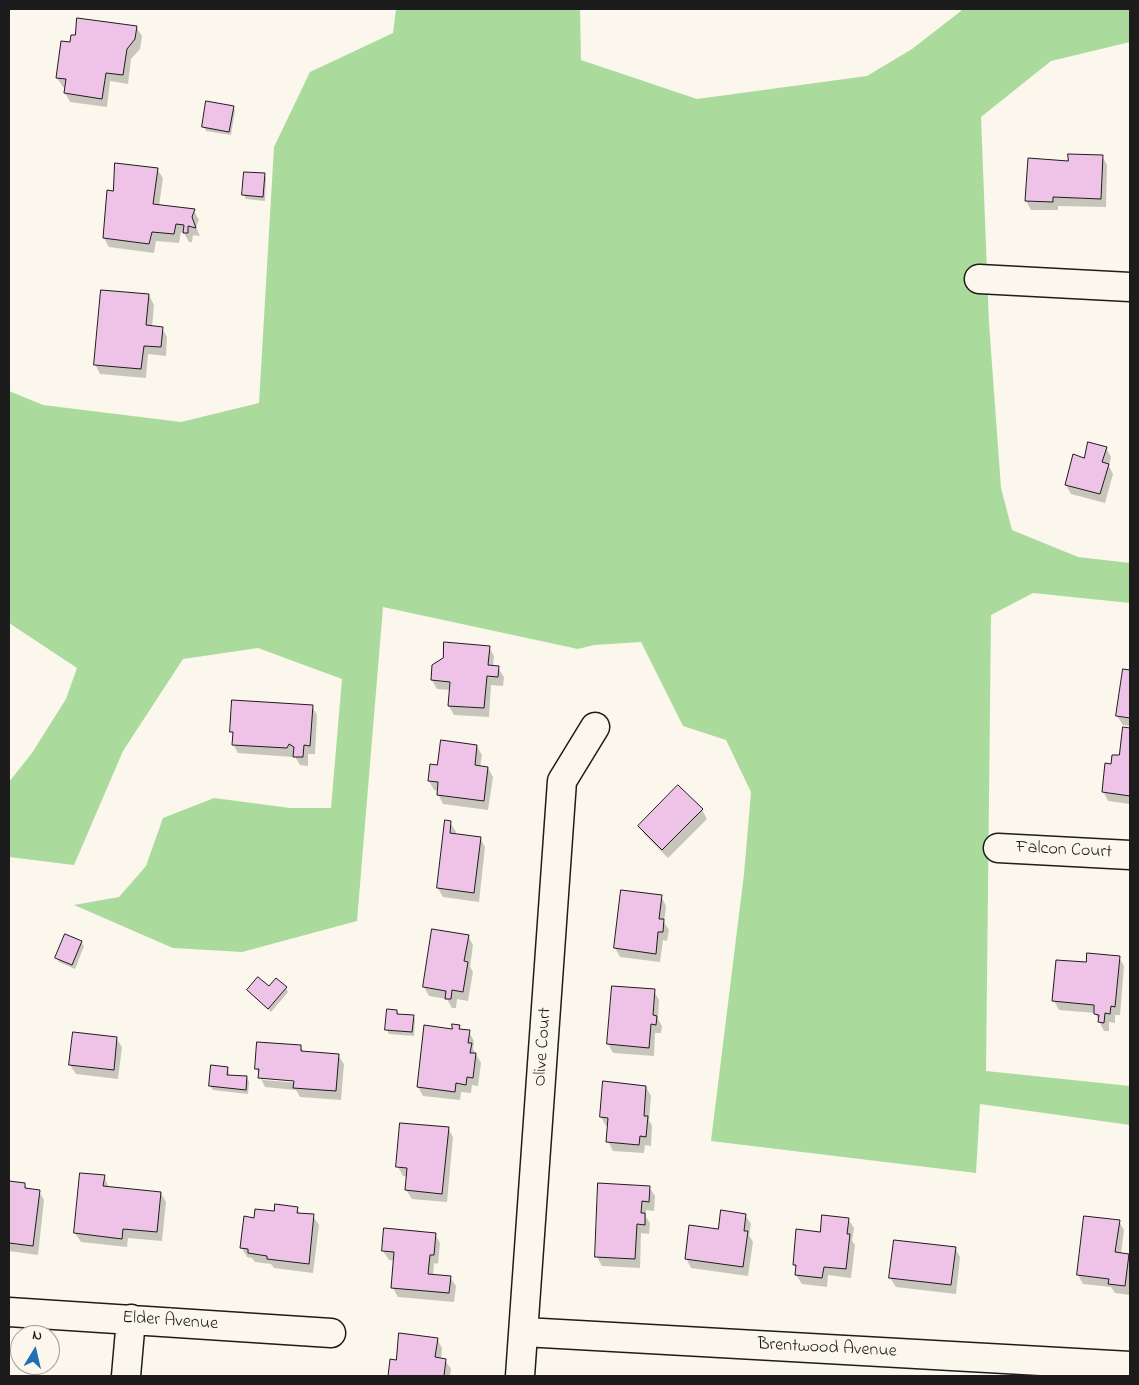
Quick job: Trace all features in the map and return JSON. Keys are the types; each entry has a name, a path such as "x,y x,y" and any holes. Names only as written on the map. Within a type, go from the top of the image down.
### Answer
{"street":[{"path":"979,279 1130,287"},
{"name":"Olive Court","path":"520,1376 562,782 595,727"},
{"name":"Falcon Court","path":"998,848 1130,855"},
{"name":"Elder Avenue","path":"9,1312 331,1333"},
{"path":"126,1376 130,1319"},
{"name":"Brentwood Avenue","path":"524,1332 1130,1366"}],"green space":[{"path":"396,9 580,9 581,60 697,99 867,76 912,49 961,11 961,9 1130,9 1130,42 1051,61 981,117 989,323 1001,488 1012,530 1078,557 1130,563 1130,603 1033,593 991,615 986,1071 1130,1086 1130,1125 980,1104 976,1173 711,1141 744,874 751,792 726,740 683,726 641,642 594,645 578,649 383,607 357,921 242,952 173,948 74,905 119,897 146,866 163,818 214,798 290,808 331,808 342,679 258,648 183,659 123,751 74,865 9,857 9,782 32,753 66,699 77,668 9,623 9,391 43,405 181,422 259,403 274,147 310,72 393,33"}],"building":[{"path":"77,18 137,26 135,39 127,49 123,75 106,73 102,99 64,93 66,79 56,78 61,41 70,42 71,35 75,35"},
{"path":"206,101 234,106 229,132 202,127"},
{"path":"1068,154 1103,155 1101,199 1053,197 1053,202 1025,201 1028,158 1068,161"},
{"path":"115,163 158,168 153,204 195,209 192,217 196,228 188,226 188,233 183,233 184,225 176,224 174,234 152,232 149,244 103,238 107,190 113,191"},
{"path":"244,172 265,173 263,197 242,195"},
{"path":"101,290 149,294 146,325 163,327 161,347 144,346 141,369 94,365"},
{"path":"1088,442 1107,447 1102,462 1109,464 1100,494 1065,485 1073,454 1084,458"},
{"path":"444,642 490,646 488,665 499,666 498,677 487,676 484,708 448,706 450,682 431,680 432,665 443,658"},
{"path":"1123,669 1130,670 1130,718 1116,716"},
{"path":"232,700 313,705 310,746 304,745 303,757 293,757 294,747 289,744 287,748 232,745 233,732 230,732"},
{"path":"1123,727 1130,728 1130,796 1102,792 1105,763 1111,764 1112,755 1119,755"},
{"path":"441,740 477,745 475,765 488,767 484,801 437,795 438,782 428,781 430,764 437,765"},
{"path":"678,785 703,809 662,850 638,826"},
{"path":"445,820 451,821 450,833 481,837 474,893 437,888"},
{"path":"621,890 662,895 659,919 664,919 663,932 658,932 656,954 614,948"},
{"path":"432,929 469,935 464,961 468,962 463,992 452,990 451,999 445,999 446,991 423,987"},
{"path":"65,934 82,941 72,965 55,958"},
{"path":"1087,953 1120,956 1115,1007 1111,1006 1110,1014 1105,1013 1104,1023 1098,1022 1099,1015 1094,1014 1094,1005 1052,1001 1056,960 1086,962"},
{"path":"258,977 269,986 276,978 287,987 268,1009 247,990"},
{"path":"612,986 655,989 653,1015 657,1016 656,1025 651,1024 649,1048 607,1044"},
{"path":"387,1009 397,1010 397,1014 414,1015 412,1032 385,1030"},
{"path":"452,1024 460,1025 459,1029 470,1030 468,1043 472,1043 470,1053 476,1053 473,1078 467,1077 466,1085 456,1083 455,1092 417,1087 424,1025 452,1029"},
{"path":"73,1032 117,1037 114,1070 69,1065"},
{"path":"257,1042 301,1045 301,1051 339,1054 336,1091 293,1088 294,1081 258,1078 259,1069 255,1069"},
{"path":"211,1065 228,1067 227,1075 247,1076 246,1090 209,1086"},
{"path":"603,1081 646,1086 644,1116 648,1116 646,1137 640,1136 639,1145 606,1142 608,1118 600,1117"},
{"path":"400,1123 449,1127 442,1194 405,1190 407,1168 396,1167"},
{"path":"80,1173 105,1175 103,1186 161,1192 157,1232 123,1229 122,1239 74,1233"},
{"path":"9,1181 25,1183 25,1188 40,1190 33,1246 9,1243"},
{"path":"598,1183 650,1186 649,1202 642,1201 641,1213 645,1213 645,1225 637,1224 635,1259 595,1257"},
{"path":"275,1204 298,1207 297,1213 314,1214 309,1264 267,1259 267,1256 248,1253 248,1249 240,1248 244,1216 254,1218 255,1209 274,1211"},
{"path":"721,1210 746,1214 744,1231 748,1231 743,1267 685,1259 689,1225 718,1229"},
{"path":"822,1215 849,1218 847,1234 850,1234 846,1269 824,1267 822,1278 795,1275 796,1265 793,1265 796,1229 820,1232"},
{"path":"1084,1216 1120,1220 1115,1252 1129,1254 1125,1286 1108,1284 1109,1279 1077,1275"},
{"path":"384,1228 436,1233 434,1255 430,1255 428,1274 451,1276 449,1293 391,1288 394,1252 382,1251"},
{"path":"894,1240 956,1247 951,1285 889,1278"},
{"path":"399,1333 438,1338 435,1357 446,1359 444,1376 388,1376 390,1359 396,1360"}]}
